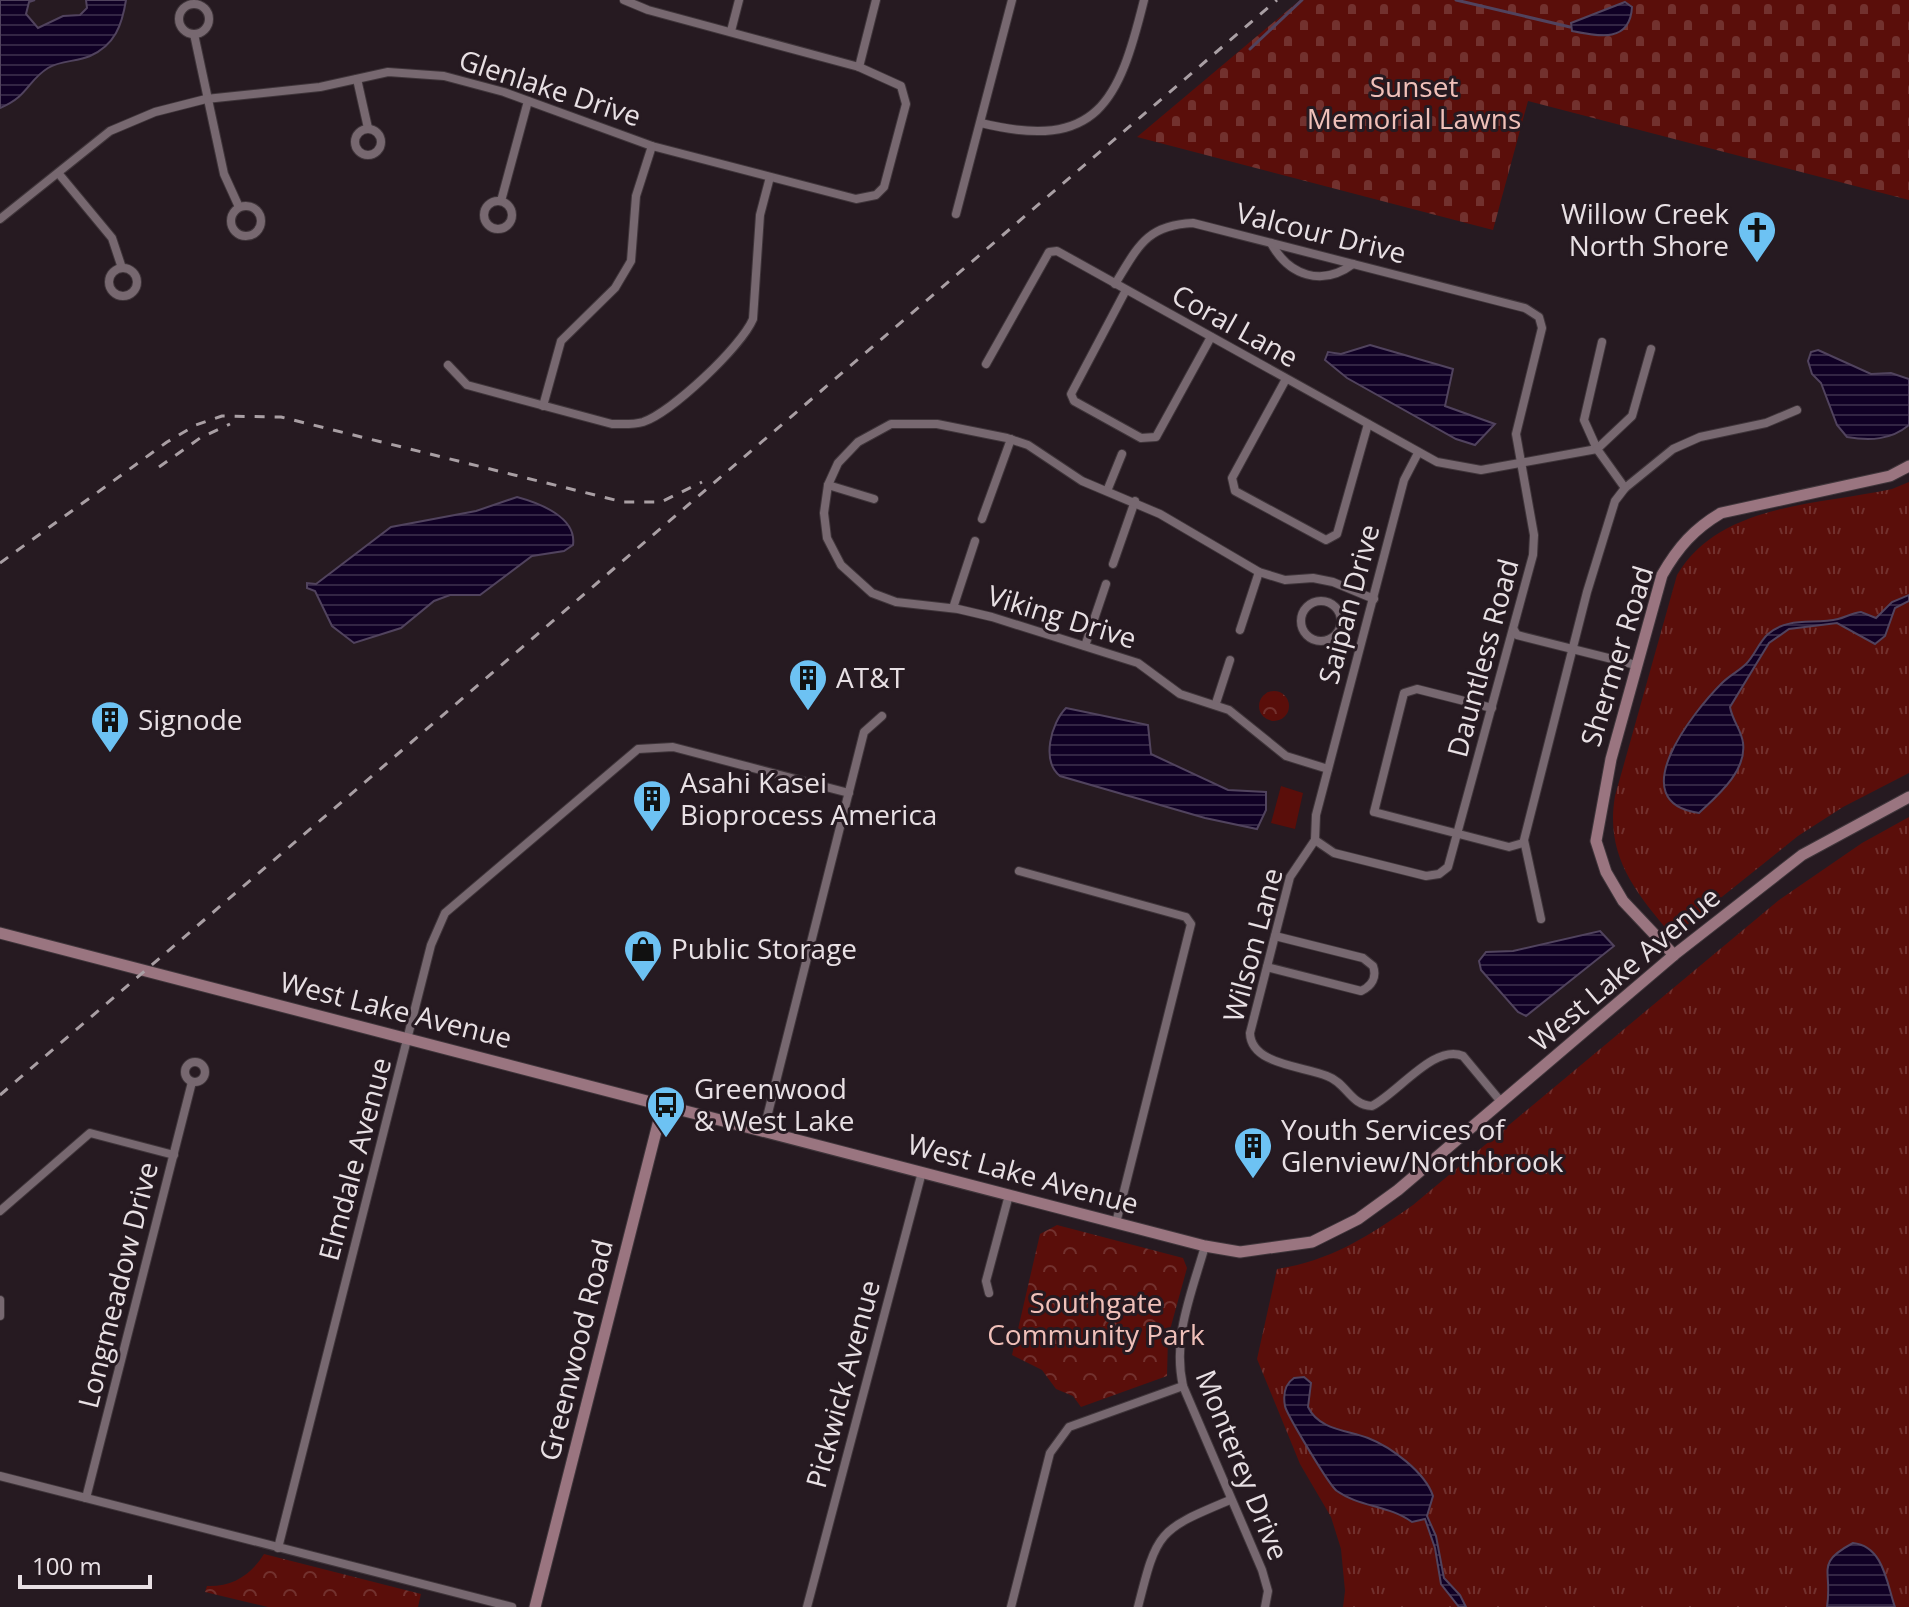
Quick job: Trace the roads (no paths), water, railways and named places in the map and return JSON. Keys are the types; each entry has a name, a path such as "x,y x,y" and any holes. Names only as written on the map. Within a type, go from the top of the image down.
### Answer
{"street":[{"path":"624,0 648,10 859,67 876,0"},
{"path":"731,31 739,0"},
{"path":"956,214 1012,0"},
{"path":"981,123 1034,134 1062,128 1091,114 1121,81 1144,0"},
{"path":"194,34 224,174 239,207"},
{"name":"Glenlake Drive","path":"0,219 110,131 155,112 206,99 320,87 388,72 419,71 528,101 652,146 856,199 876,195 884,187 906,104 901,86 859,67"},
{"path":"357,79 368,128"},
{"path":"501,201 528,101"},
{"path":"543,406 561,341 615,288 631,261 636,196 652,146"},
{"path":"59,174 112,238 122,268"},
{"path":"448,365 467,385 612,424 644,422 735,348 753,319 760,215 770,177"},
{"name":"Valcour Drive","path":"1115,284 1138,247 1163,227 1193,223 1525,308 1539,317"},
{"path":"1271,243 1286,266 1303,274 1336,275 1353,264"},
{"name":"Coral Lane","path":"986,364 1049,252 1057,251 1437,462 1465,469 1521,465 1597,449"},
{"path":"1126,290 1071,394 1074,401 1141,438 1156,437 1211,337"},
{"name":"Dauntless Road","path":"1315,840 1334,853 1430,877 1448,867 1533,555 1534,535 1516,444 1517,424 1542,328 1539,317"},
{"path":"1602,342 1584,420 1597,449 1625,488"},
{"path":"1597,449 1632,416 1651,349"},
{"path":"1286,379 1232,478 1235,491 1326,540 1337,534 1368,424"},
{"path":"1541,919 1523,843 1572,648 1615,501 1625,488 1673,449 1700,437 1766,423 1797,410"},
{"path":"874,499 828,485 838,463 858,442 891,424 937,424 1028,445 1082,481 1135,501 1259,572 1285,580 1313,578 1333,582 1374,599"},
{"path":"982,519 1011,439"},
{"name":"Saipan Drive","path":"1315,840 1316,815 1404,480 1418,453"},
{"path":"1107,491 1122,454"},
{"name":"Shermer Road","path":"1674,955 1623,901 1606,872 1596,841 1601,797 1662,575 1676,550 1698,527 1721,513 1890,476 1909,466"},
{"name":"Viking Drive","path":"828,485 824,513 827,538 854,580 872,593 896,602 953,608 1138,663 1180,694 1216,703 1286,756 1328,769"},
{"path":"1113,564 1135,501"},
{"path":"953,608 975,541"},
{"path":"1240,630 1259,572"},
{"path":"1328,602 1333,582"},
{"path":"1085,646 1106,584"},
{"path":"1328,602 1338,612 1340,627 1330,638 1316,640 1304,631 1302,615 1312,603 1328,602"},
{"path":"1514,630 1517,635 1636,665"},
{"path":"1216,703 1230,660"},
{"path":"1492,708 1417,689 1404,693 1374,812 1509,847 1523,843"},
{"path":"764,1129 864,732 882,716"},
{"name":"Elmdale Avenue","path":"278,1548 431,945 445,913 638,749 673,747 849,793"},
{"name":"West Lake Avenue","path":"0,933 1205,1246 1240,1252 1312,1242 1358,1219 1398,1190 1674,955 1802,855 1909,797"},
{"name":"Wilson Lane","path":"1315,840 1290,877 1250,1033 1253,1046 1265,1056 1329,1076 1341,1084 1355,1101 1372,1106 1439,1055 1454,1052 1463,1056 1502,1103"},
{"path":"1019,871 1186,917 1191,924 1116,1223"},
{"path":"1267,967 1361,991 1371,985 1375,975 1373,966 1363,958 1275,936"},
{"name":"Longmeadow Drive","path":"86,1498 192,1082"},
{"name":"Greenwood Road","path":"535,1607 663,1104"},
{"path":"0,1211 90,1133 174,1155"},
{"name":"Pickwick Avenue","path":"807,1607 922,1172"},
{"path":"989,1293 986,1281 1009,1195"},
{"name":"Monterey Drive","path":"1205,1246 1181,1329 1178,1361 1183,1386 1262,1570 1268,1591 1265,1607"},
{"path":"0,1300 0,1316"},
{"path":"1011,1607 1050,1453 1058,1438 1069,1427 1082,1421 1183,1386"},
{"path":"0,1476 512,1607"},
{"path":"1138,1607 1158,1541 1182,1520 1230,1500"}],"waterway":[{"path":"1250,49 1302,0"},
{"path":"1456,0 1570,27"}],"railway":[{"path":"0,1095 1277,0"},
{"path":"0,563 167,442 196,425 222,416 281,417 623,502 661,502 702,482"},
{"path":"159,467 200,438 230,424"}],"place":[{"name":"Willow Creek North Shore","path":"1757,264"},
{"name":"AT&T","path":"808,712"},
{"name":"Signode","path":"110,754"},
{"name":"Asahi Kasei Bioprocess America","path":"652,833"},
{"name":"Public Storage","path":"643,983"},
{"name":"Greenwood & West Lake","path":"666,1139"},
{"name":"Youth Services of Glenview/Northbrook","path":"1253,1180"}],"park label":[{"name":"Sunset Memorial Lawns","path":"1414,103"},
{"name":"Southgate Community Park","path":"1096,1319"}]}
